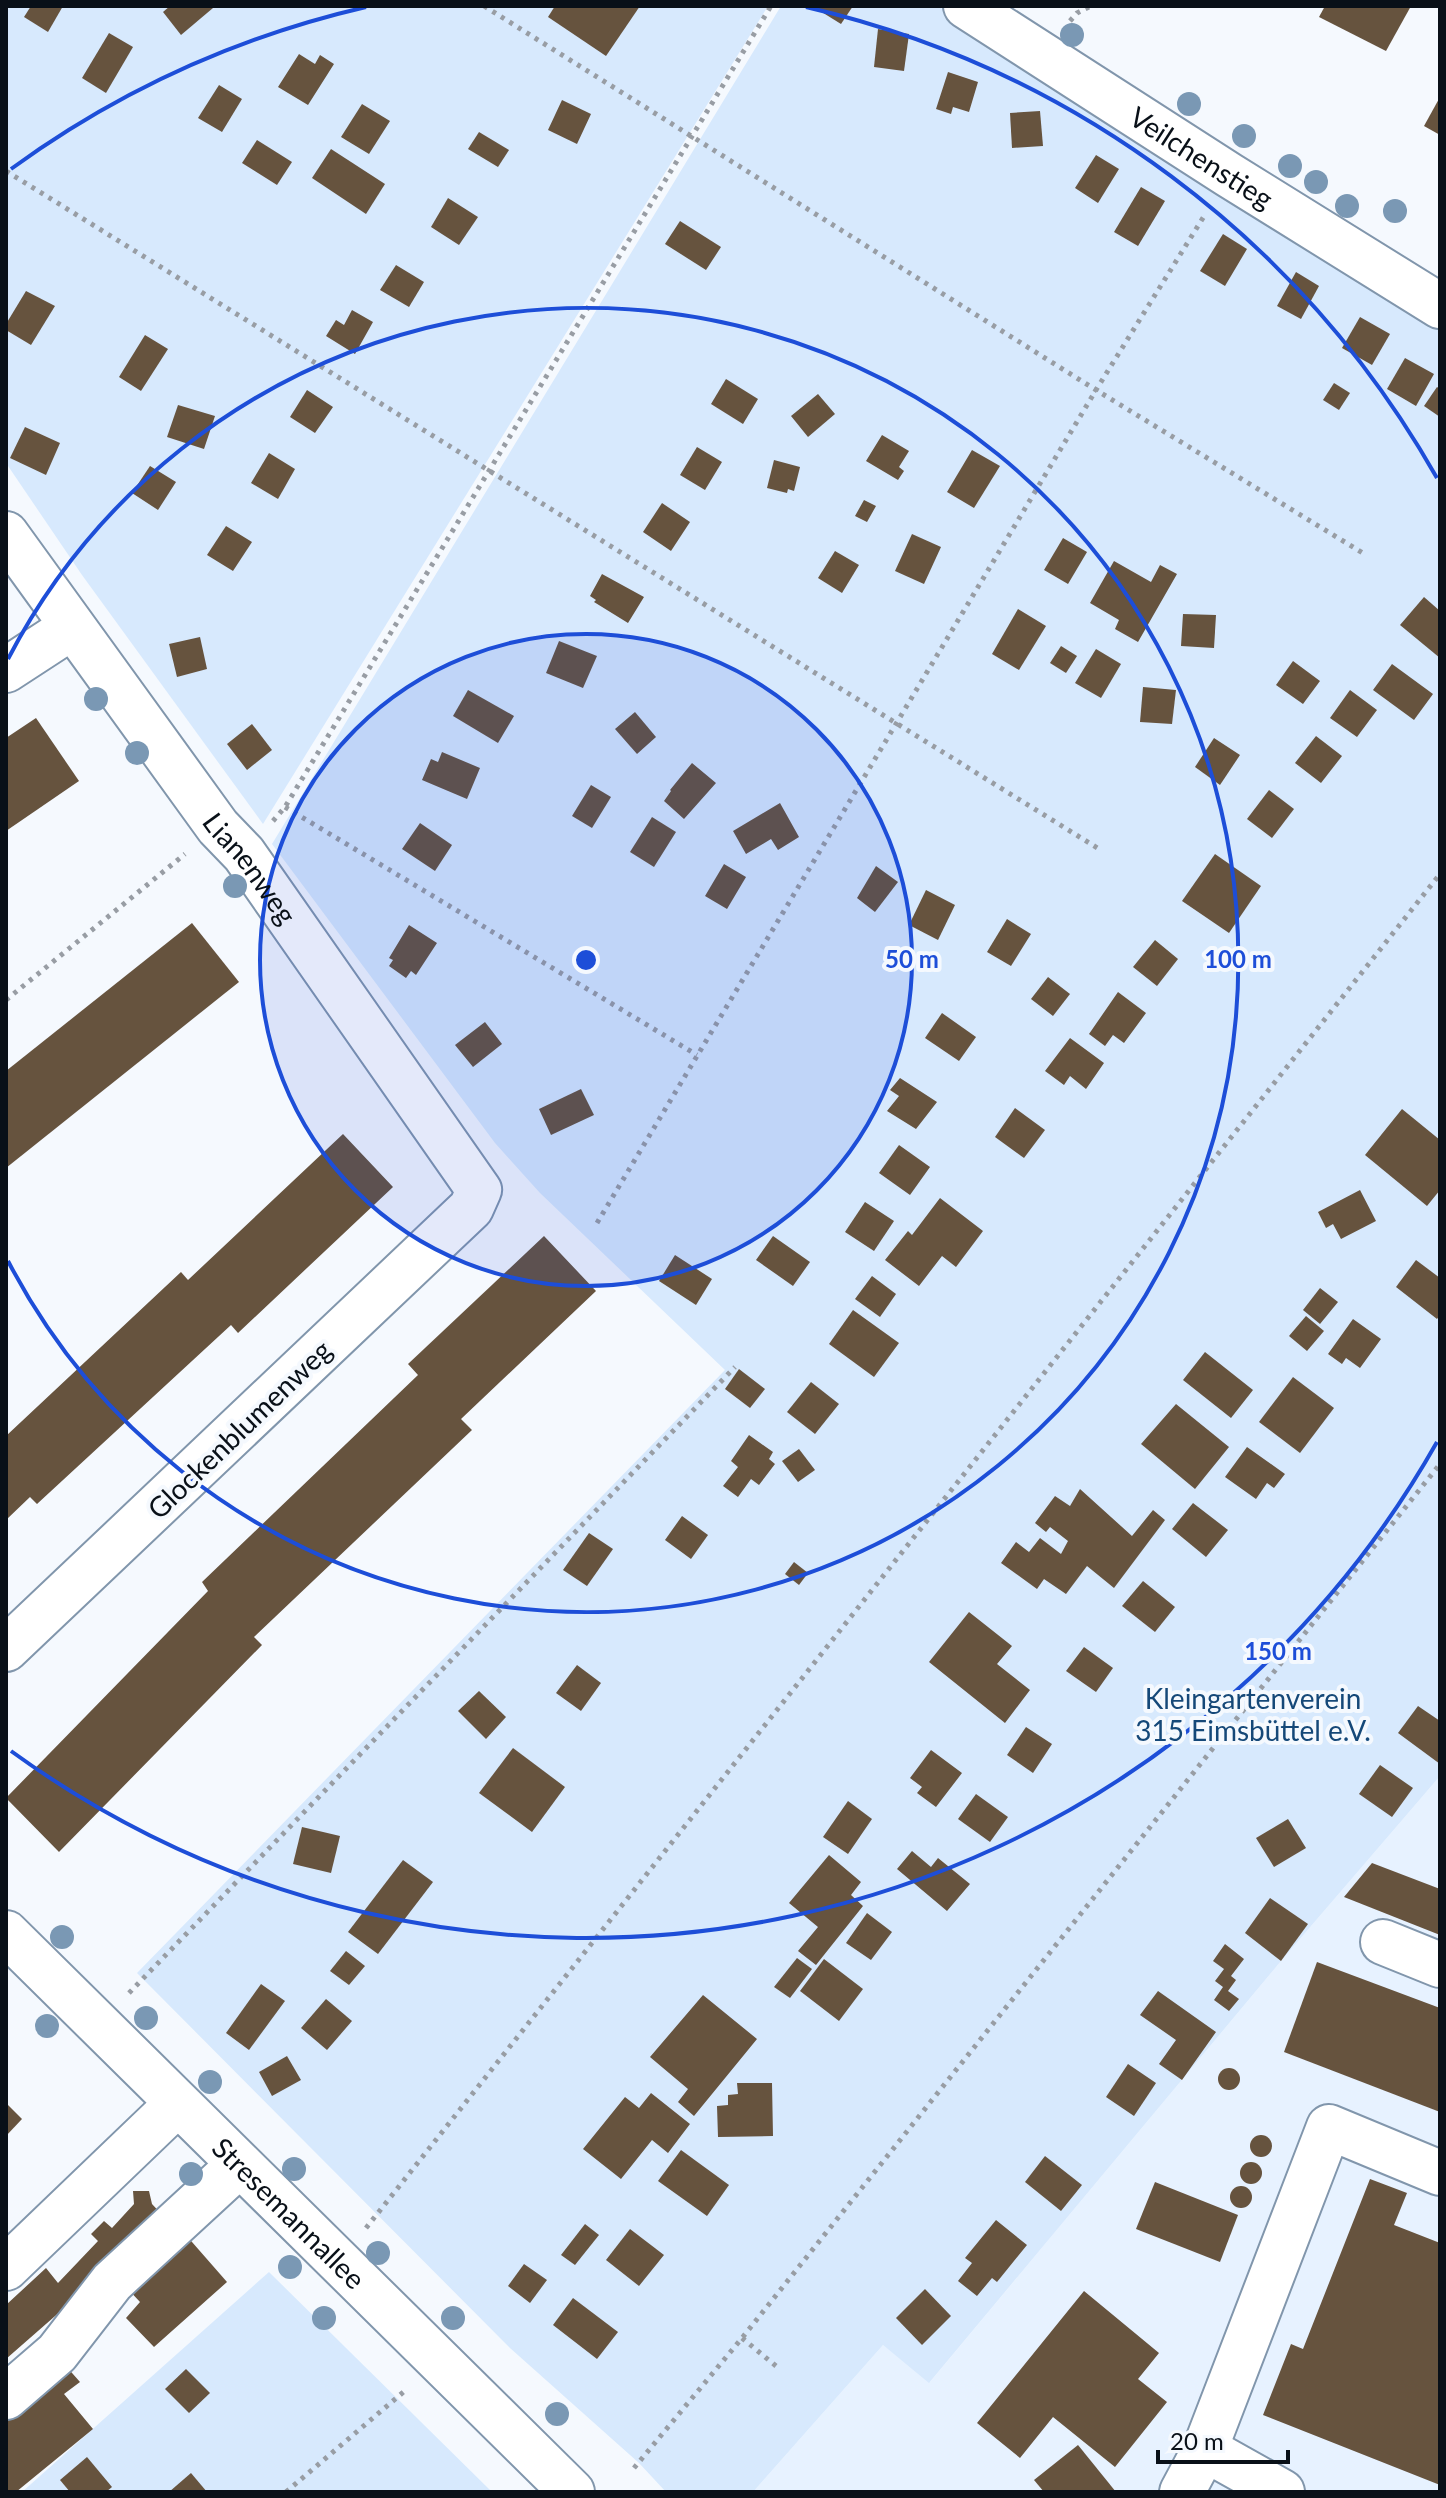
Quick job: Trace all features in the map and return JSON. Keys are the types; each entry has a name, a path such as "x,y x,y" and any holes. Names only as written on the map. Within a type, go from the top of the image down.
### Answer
{"street":[{"name":"Veilchenstieg","path":"966,6 1440,306"},
{"name":"Lianenweg","path":"6,534 231,841 479,1190 471,1208"},
{"path":"6,670 72,627"},
{"name":"Glockenblumenweg","path":"6,1649 471,1208"},
{"name":"Stresemannallee","path":"6,1933 572,2492"},
{"path":"1383,1942 1440,1965"},
{"path":"6,2268 177,2104"},
{"path":"1182,2492 1205,2449 1329,2127 1440,2173"},
{"path":"6,2397 57,2353 112,2282 239,2165"},
{"path":"1205,2449 1282,2492"}],"path":[{"path":"484,6 1096,390 1366,555"},
{"path":"6,1000 231,841 285,807 771,6"},
{"path":"6,171 1099,849"},
{"path":"597,1223 1096,390 1229,175"},
{"path":"285,807 697,1055"},
{"path":"338,2264 1440,874"},
{"path":"97,2024 735,1367"},
{"path":"634,2468 742,2338 1440,1464"},
{"path":"742,2338 776,2366"},
{"path":"286,2492 438,2362"}],"shaded area":[{"path":"1440,1776 1440,2492 753,2492 883,2345 930,2382 1281,1961"}],"green space":[{"path":"6,6 768,6 263,824 82,575 6,463"},
{"name":"Kleingartenverein 315 Eimsbüttel e.V.","path":"781,6 938,6 1242,209 1440,329 1440,1776 1281,1961 929,2383 883,2345 753,2492 666,2492 639,2463 510,2348 137,1973 725,1370 540,1193 495,1143 272,844"},
{"path":"269,2272 492,2492 22,2492"}],"building":[{"path":"31,6 63,6 48,32 24,17"},
{"path":"170,6 213,8 181,35 163,12"},
{"path":"555,6 640,6 606,56 548,17"},
{"path":"812,6 853,6 841,24"},
{"path":"1325,6 1411,6 1386,51 1319,17"},
{"path":"878,29 909,34 904,71 874,67"},
{"path":"109,33 133,47 106,93 82,78"},
{"path":"299,54 315,64 320,55 334,64 308,105 278,87"},
{"path":"948,72 978,82 969,112 953,107 951,114 936,109"},
{"path":"219,85 242,99 222,132 198,118"},
{"path":"1440,97 1440,135 1424,126"},
{"path":"562,100 591,114 577,144 548,130"},
{"path":"362,104 390,121 369,154 341,137"},
{"path":"1040,111 1043,146 1012,148 1010,113"},
{"path":"479,132 509,150 498,167 468,149"},
{"path":"257,140 292,162 277,185 242,163"},
{"path":"331,149 385,184 366,214 312,178"},
{"path":"1096,155 1119,169 1098,203 1075,188"},
{"path":"1141,187 1165,201 1138,246 1114,232"},
{"path":"448,198 478,217 459,245 431,227"},
{"path":"680,221 721,247 706,270 665,244"},
{"path":"1223,234 1247,249 1225,286 1200,271"},
{"path":"396,265 424,282 409,307 380,290"},
{"path":"1296,272 1319,286 1301,319 1277,306"},
{"path":"26,291 55,306 31,345 6,330 6,324"},
{"path":"352,310 373,322 355,354 326,336 336,320 344,325"},
{"path":"1360,317 1390,334 1372,365 1342,348"},
{"path":"145,335 168,349 141,391 119,377"},
{"path":"1405,358 1434,374 1416,406 1387,389"},
{"path":"726,379 758,399 743,424 711,404"},
{"path":"1334,383 1350,393 1339,410 1323,400"},
{"path":"1437,387 1440,389 1440,417 1424,406"},
{"path":"307,390 333,407 315,433 290,417"},
{"path":"818,394 835,414 808,437 791,416"},
{"path":"178,405 215,416 204,449 167,437"},
{"path":"25,427 60,443 46,475 10,458"},
{"path":"882,435 909,451 899,467 904,471 898,480 866,461"},
{"path":"697,447 722,462 705,490 680,475"},
{"path":"972,450 1000,466 974,508 947,492"},
{"path":"269,453 295,469 278,499 251,483"},
{"path":"774,460 800,467 794,491 788,489 787,493 767,488"},
{"path":"150,466 176,482 158,510 132,493"},
{"path":"864,500 876,506 867,522 855,516"},
{"path":"662,503 690,522 671,551 643,532"},
{"path":"226,526 252,542 233,571 207,555"},
{"path":"912,534 941,547 924,584 895,571"},
{"path":"1063,538 1087,552 1068,584 1044,570"},
{"path":"835,551 859,565 842,593 818,578"},
{"path":"1114,561 1151,582 1160,565 1177,574 1138,642 1115,629 1119,620 1090,603"},
{"path":"602,574 644,597 628,623 594,602 596,600 590,596"},
{"path":"1424,597 1440,611 1440,658 1400,625"},
{"path":"1018,609 1046,626 1019,670 992,654"},
{"path":"1183,614 1216,615 1214,648 1181,646"},
{"path":"200,637 207,669 177,677 169,644"},
{"path":"559,641 597,656 583,688 546,673"},
{"path":"1061,646 1077,656 1066,673 1050,663"},
{"path":"1096,649 1121,664 1101,698 1075,683"},
{"path":"1293,661 1320,681 1303,704 1276,685"},
{"path":"1392,664 1433,694 1414,720 1373,690"},
{"path":"1143,687 1176,690 1172,724 1140,722"},
{"path":"468,690 514,716 498,743 453,716"},
{"path":"1350,690 1377,710 1357,737 1330,718"},
{"path":"635,712 656,737 637,754 615,729"},
{"path":"36,718 79,781 6,831 6,738"},
{"path":"252,724 272,750 247,770 227,744"},
{"path":"1316,736 1342,756 1321,783 1295,763"},
{"path":"1214,738 1240,755 1220,785 1195,767"},
{"path":"442,752 480,768 467,799 422,780 431,759 438,762"},
{"path":"692,763 716,783 684,819 664,801"},
{"path":"591,785 611,797 592,828 572,816"},
{"path":"1269,790 1294,809 1272,838 1247,819"},
{"path":"780,803 799,837 778,850 771,839 746,854 733,831"},
{"path":"652,817 676,832 654,867 630,852"},
{"path":"420,823 452,845 435,871 402,849"},
{"path":"1215,854 1261,886 1229,933 1182,901"},
{"path":"724,864 746,877 727,909 705,896"},
{"path":"876,866 898,882 875,912 857,898"},
{"path":"926,890 955,905 938,940 909,925"},
{"path":"1007,919 1031,934 1011,966 987,952"},
{"path":"192,923 239,982 6,1168 6,1071"},
{"path":"409,925 437,943 416,975 411,971 406,978 389,966 393,960 389,958"},
{"path":"1155,940 1178,959 1157,986 1133,967"},
{"path":"1048,977 1070,994 1053,1016 1031,999"},
{"path":"1118,992 1146,1013 1124,1043 1113,1035 1105,1046 1089,1034"},
{"path":"942,1013 976,1037 959,1061 925,1038"},
{"path":"485,1022 502,1044 473,1067 455,1045"},
{"path":"1070,1038 1104,1063 1086,1089 1070,1076 1064,1085 1045,1071"},
{"path":"900,1078 937,1102 916,1129 887,1111 899,1096 890,1090"},
{"path":"581,1089 594,1115 551,1135 539,1109"},
{"path":"1015,1108 1045,1130 1024,1158 995,1137"},
{"path":"1402,1109 1440,1140 1440,1190 1427,1206 1365,1155"},
{"path":"343,1134 393,1187 238,1333 231,1325 37,1504 30,1497 6,1520 6,1436 181,1272 188,1280"},
{"path":"899,1145 930,1167 910,1195 879,1173"},
{"path":"1360,1190 1376,1221 1341,1239 1333,1224 1326,1228 1318,1212"},
{"path":"940,1198 983,1231 956,1267 942,1256 919,1286 885,1260 908,1231 912,1235"},
{"path":"865,1202 894,1221 874,1251 845,1232"},
{"path":"544,1236 596,1291 461,1419 472,1430 254,1637 262,1645 59,1852 6,1798 208,1591 202,1582 418,1375 408,1364"},
{"path":"773,1236 810,1262 793,1286 756,1260"},
{"path":"675,1255 712,1279 696,1305 659,1281"},
{"path":"1416,1260 1440,1278 1440,1315 1437,1319 1396,1287"},
{"path":"872,1276 896,1294 880,1317 855,1299"},
{"path":"1320,1288 1338,1302 1320,1324 1303,1310"},
{"path":"853,1310 899,1343 874,1377 829,1344"},
{"path":"1306,1316 1324,1331 1307,1351 1289,1336"},
{"path":"1353,1319 1381,1339 1360,1368 1346,1358 1342,1364 1328,1354"},
{"path":"1205,1352 1253,1390 1231,1418 1183,1380"},
{"path":"739,1369 765,1389 750,1408 725,1389"},
{"path":"1293,1377 1334,1408 1300,1453 1259,1422"},
{"path":"811,1382 839,1404 815,1434 787,1412"},
{"path":"1176,1404 1229,1447 1195,1489 1141,1444"},
{"path":"749,1435 773,1452 769,1459 775,1464 759,1485 751,1479 738,1497 723,1486 738,1467 731,1461"},
{"path":"1247,1447 1285,1474 1274,1488 1267,1483 1256,1499 1225,1477"},
{"path":"799,1449 815,1470 798,1482 782,1461"},
{"path":"1080,1489 1132,1536 1153,1510 1165,1520 1114,1588 1087,1566 1066,1594 1044,1579 1037,1589 1001,1563 1016,1542 1029,1552 1040,1538 1061,1554 1068,1541 1050,1527 1046,1532 1035,1523 1055,1496 1070,1506"},
{"path":"1193,1503 1228,1530 1206,1557 1172,1529"},
{"path":"682,1516 708,1535 691,1559 665,1540"},
{"path":"589,1533 613,1549 587,1586 563,1570"},
{"path":"794,1562 808,1573 799,1585 785,1574"},
{"path":"1143,1581 1175,1607 1155,1632 1122,1606"},
{"path":"969,1612 1012,1646 997,1664 1030,1690 1005,1723 929,1662"},
{"path":"1084,1647 1113,1668 1096,1692 1066,1671"},
{"path":"577,1665 601,1683 581,1711 556,1693"},
{"path":"479,1691 506,1717 486,1739 458,1711"},
{"path":"1418,1706 1440,1721 1440,1764 1398,1733"},
{"path":"1026,1727 1052,1744 1033,1773 1007,1755"},
{"path":"513,1748 565,1787 532,1832 479,1793"},
{"path":"931,1750 962,1773 936,1807 917,1793 922,1787 910,1778"},
{"path":"1380,1765 1413,1788 1392,1817 1359,1794"},
{"path":"976,1794 1008,1817 990,1842 958,1819"},
{"path":"848,1801 872,1819 848,1854 823,1837"},
{"path":"1288,1819 1306,1848 1274,1867 1256,1838"},
{"path":"302,1827 340,1836 331,1873 293,1864"},
{"path":"912,1851 931,1867 938,1858 970,1884 947,1911 897,1869"},
{"path":"829,1855 861,1882 851,1895 863,1906 816,1965 798,1951 818,1927 789,1903"},
{"path":"403,1860 433,1882 378,1954 348,1932"},
{"path":"1372,1863 1440,1889 1440,1935 1344,1897"},
{"path":"1270,1898 1308,1924 1281,1961 1245,1933"},
{"path":"867,1913 892,1932 871,1960 846,1943"},
{"path":"1225,1944 1244,1959 1231,1976 1236,1980 1228,1991 1239,1999 1229,2011 1214,2000 1223,1987 1215,1981 1224,1969 1213,1961"},
{"path":"346,1951 365,1966 349,1985 330,1971"},
{"path":"797,1958 812,1969 790,1998 774,1987"},
{"path":"824,1959 863,1989 839,2021 800,1991"},
{"path":"1317,1962 1440,2008 1440,2112 1284,2052"},
{"path":"261,1984 285,2001 249,2050 226,2033"},
{"path":"1158,1991 1216,2032 1182,2080 1159,2064 1176,2040 1140,2015"},
{"path":"703,1995 757,2039 694,2116 678,2102 688,2089 650,2057"},
{"path":"326,1999 352,2021 327,2050 301,2028"},
{"path":"287,2056 301,2080 272,2096 259,2072"},
{"path":"1128,2064 1156,2083 1134,2116 1106,2097"},
{"path":"1229,2068 1237,2071 1240,2079 1237,2087 1229,2090 1221,2087 1218,2079 1221,2071"},
{"path":"737,2083 772,2083 773,2136 718,2137 717,2106 728,2105 728,2095 738,2094"},
{"path":"651,2093 690,2124 668,2153 652,2140 621,2179 583,2149 625,2097 639,2108"},
{"path":"6,2103 22,2119 6,2136"},
{"path":"1261,2135 1269,2138 1272,2146 1269,2154 1261,2157 1253,2154 1250,2146 1253,2138"},
{"path":"681,2150 729,2185 707,2216 658,2181"},
{"path":"1045,2156 1082,2185 1061,2211 1025,2182"},
{"path":"1251,2162 1259,2165 1262,2173 1259,2181 1251,2184 1243,2181 1240,2173 1243,2165"},
{"path":"1370,2179 1407,2193 1394,2225 1440,2243 1440,2485 1263,2415 1291,2344 1303,2349"},
{"path":"1155,2182 1238,2215 1220,2262 1136,2229"},
{"path":"1241,2186 1252,2197 1241,2208 1230,2197"},
{"path":"133,2191 149,2191 152,2204 166,2219 6,2359 6,2305 46,2268 58,2283 98,2241 91,2234 104,2221 112,2228 134,2204"},
{"path":"996,2220 1027,2245 997,2282 992,2278 977,2296 958,2281 972,2263 965,2258"},
{"path":"585,2224 599,2235 575,2265 561,2255"},
{"path":"630,2229 664,2255 639,2286 606,2260"},
{"path":"185,2234 227,2282 154,2347 126,2318 140,2302 126,2287"},
{"path":"524,2264 547,2280 530,2303 508,2286"},
{"path":"925,2289 951,2316 922,2345 896,2318"},
{"path":"1084,2291 1159,2353 1138,2379 1167,2402 1115,2467 1053,2417 1020,2458 977,2423"},
{"path":"573,2298 618,2332 597,2359 553,2325"},
{"path":"65,2365 80,2382 64,2394 93,2429 16,2492 6,2492 6,2415"},
{"path":"186,2369 210,2393 189,2413 165,2389"},
{"path":"1078,2445 1116,2492 1044,2492 1034,2480"},
{"path":"87,2457 112,2487 106,2492 70,2492 60,2480"},
{"path":"191,2473 207,2492 169,2492"}]}
